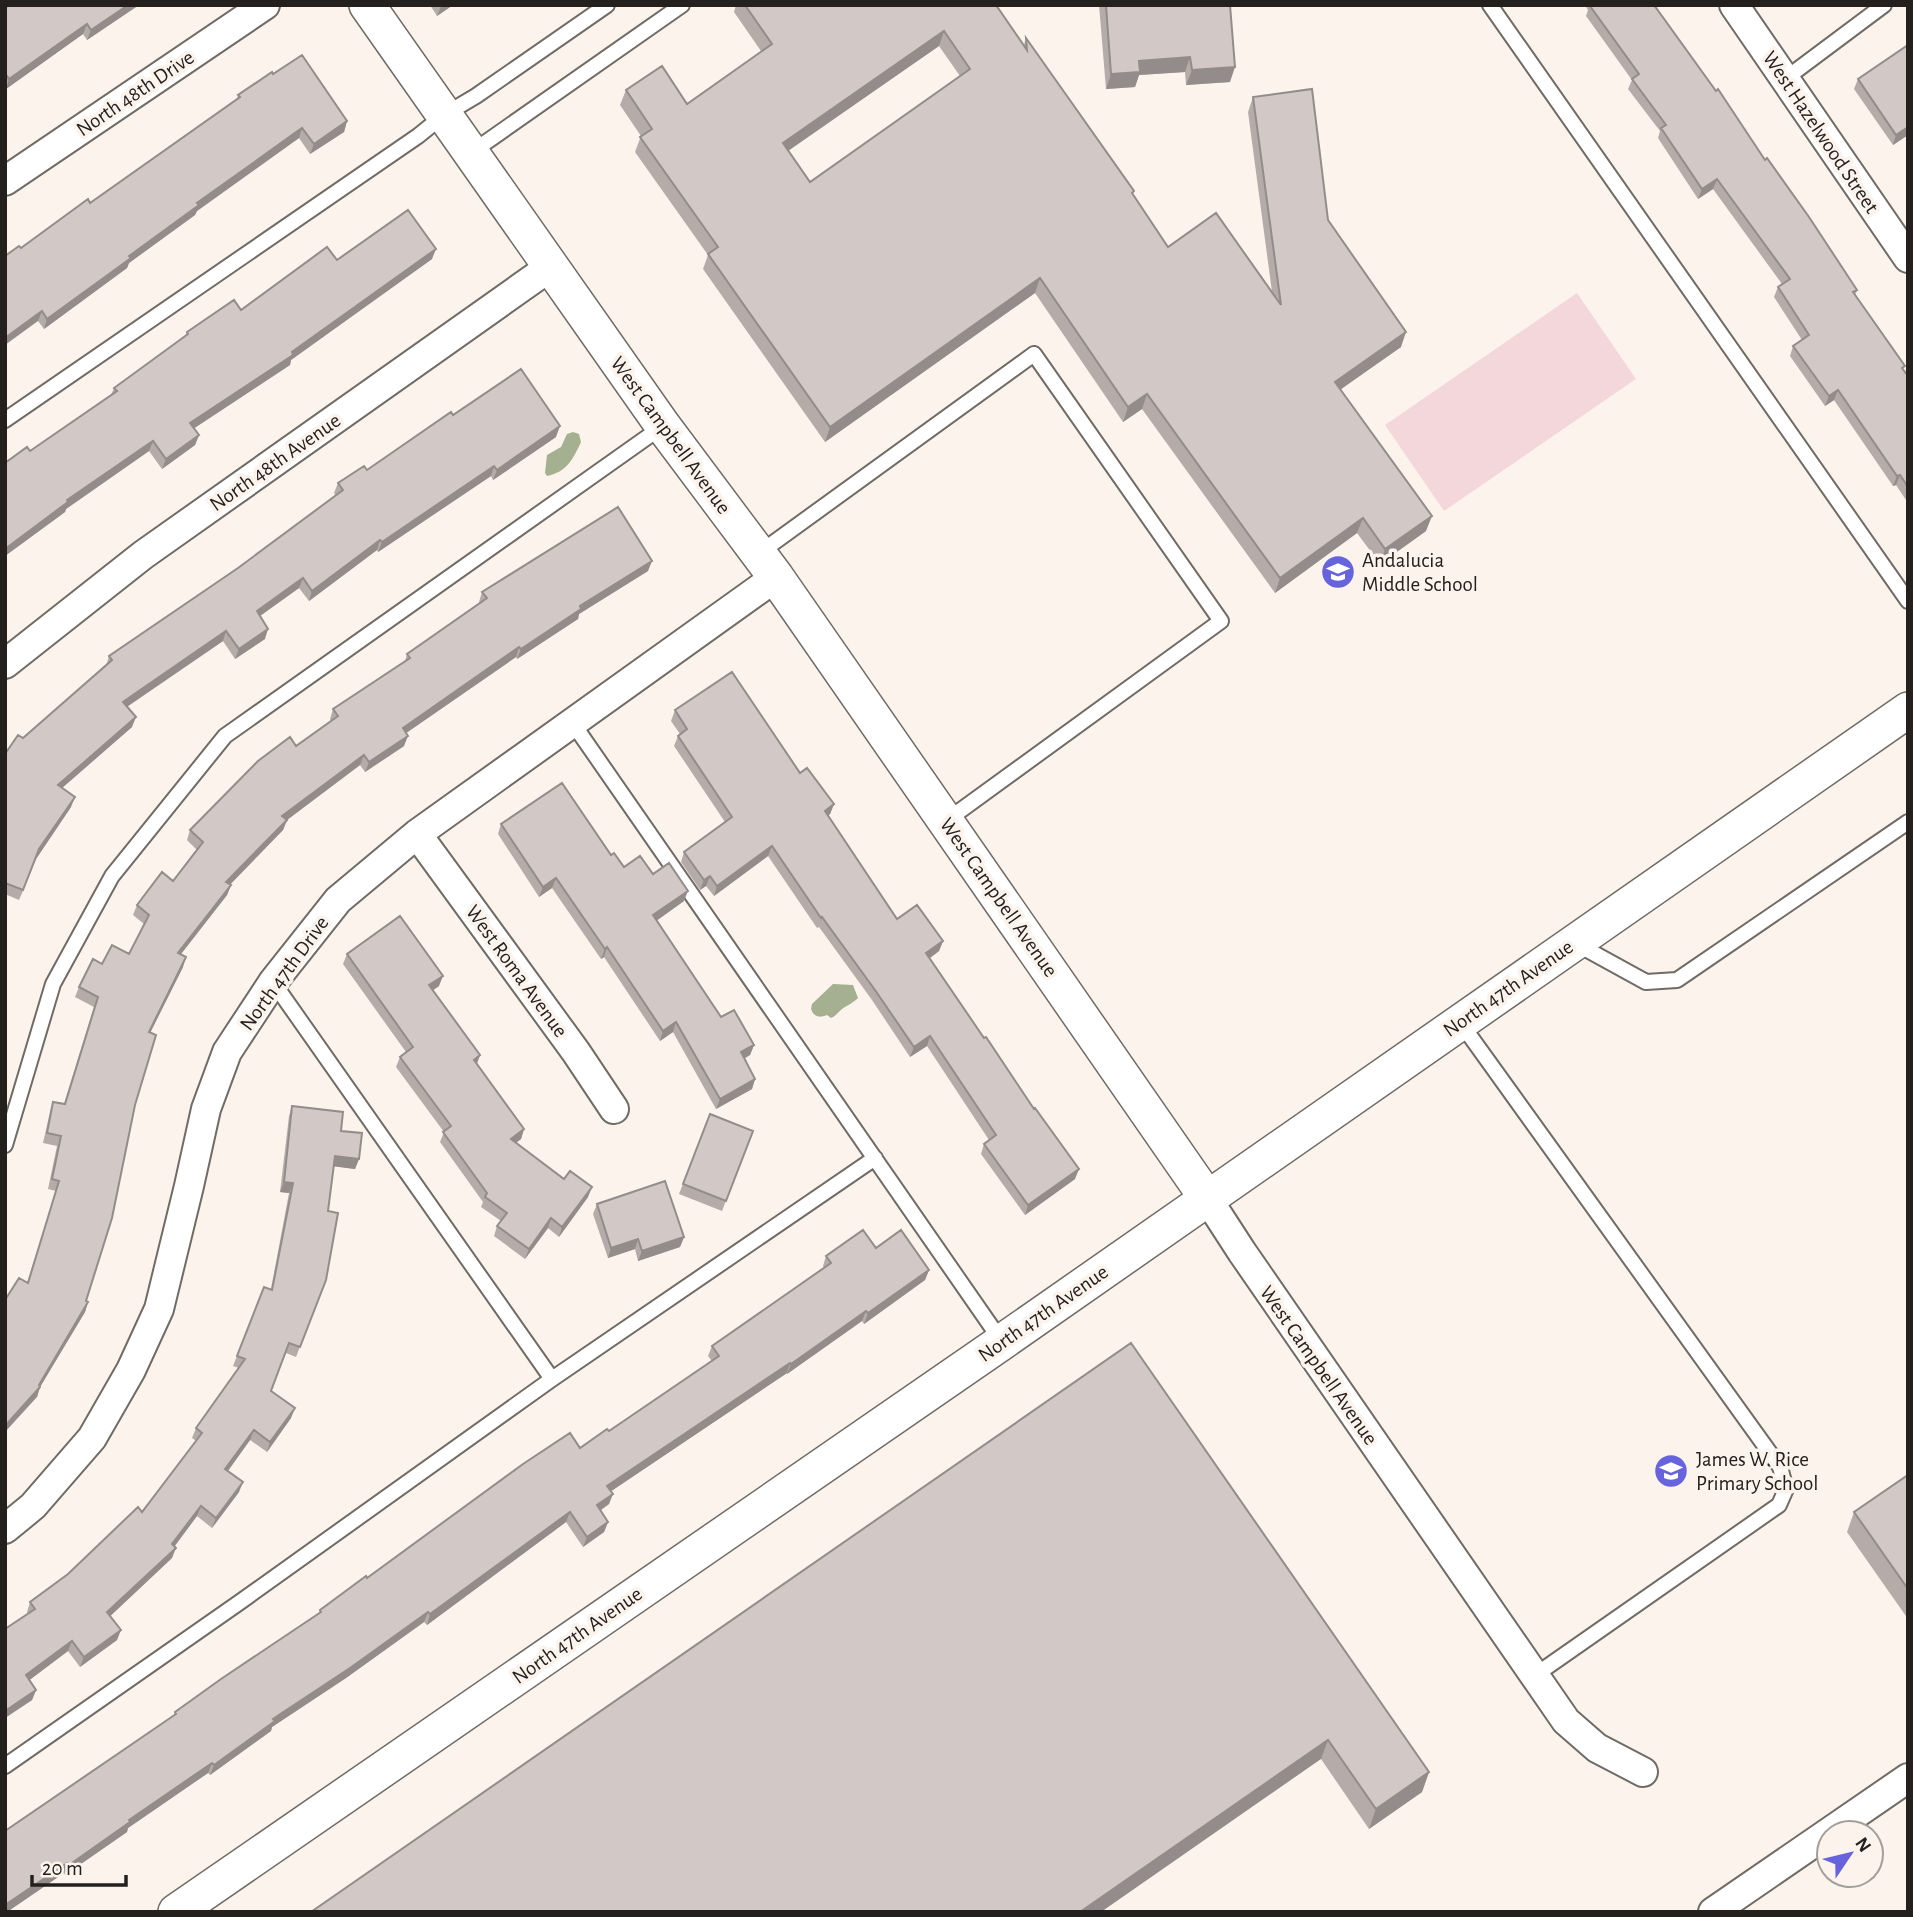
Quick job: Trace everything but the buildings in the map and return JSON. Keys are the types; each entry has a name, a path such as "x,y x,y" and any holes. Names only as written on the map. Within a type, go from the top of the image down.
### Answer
{"street":[{"name":"North 48th Drive","path":"5,181 265,5"},
{"name":"West Campbell Avenue","path":"367,5 550,267 767,566 946,821 1566,1721 1597,1748 1643,1772"},
{"name":"West Hazelwood Street","path":"1734,5 1903,240"},
{"name":"North 48th Avenue","path":"5,664 144,555 550,267"},
{"name":"North 47th Drive","path":"5,1529 33,1506 92,1438 131,1370 159,1309 206,1109 227,1052 273,982 338,900 417,834 572,722 767,566"},
{"name":"North 47th Avenue","path":"176,1912 1002,1342 1908,710"},
{"name":"West Roma Avenue","path":"417,834 576,1052 614,1109"},
{"path":"1713,1912 1908,1778"}],"lane":[{"path":"5,421 418,136 444,115 476,96 607,5"},
{"path":"471,153 682,5"},
{"path":"1490,5 1908,601"},
{"path":"1785,79 1884,5"},
{"path":"767,566 1034,354 1221,621 946,821"},
{"path":"5,1145 53,984 112,876 225,736 663,426"},
{"path":"572,722 1002,1342"},
{"path":"1574,943 1646,982 1677,980 1908,822"},
{"path":"273,982 552,1379"},
{"path":"1460,1022 1780,1467 1786,1489 1779,1505 1534,1676"},
{"path":"5,1766 552,1379 875,1158"}],"shaded area":[{"path":"1577,293 1636,379 1444,511 1385,425"},
{"path":"567,434 579,434 581,442 575,454 564,468 547,476 547,455 561,447"},
{"path":"833,984 853,985 858,998 831,1018 827,1015 815,1015 811,1009 812,1004"}],"place":[{"name":"Andalucia Middle School","path":"1338,572"},
{"name":"James W. Rice Primary School","path":"1671,1471"}]}
